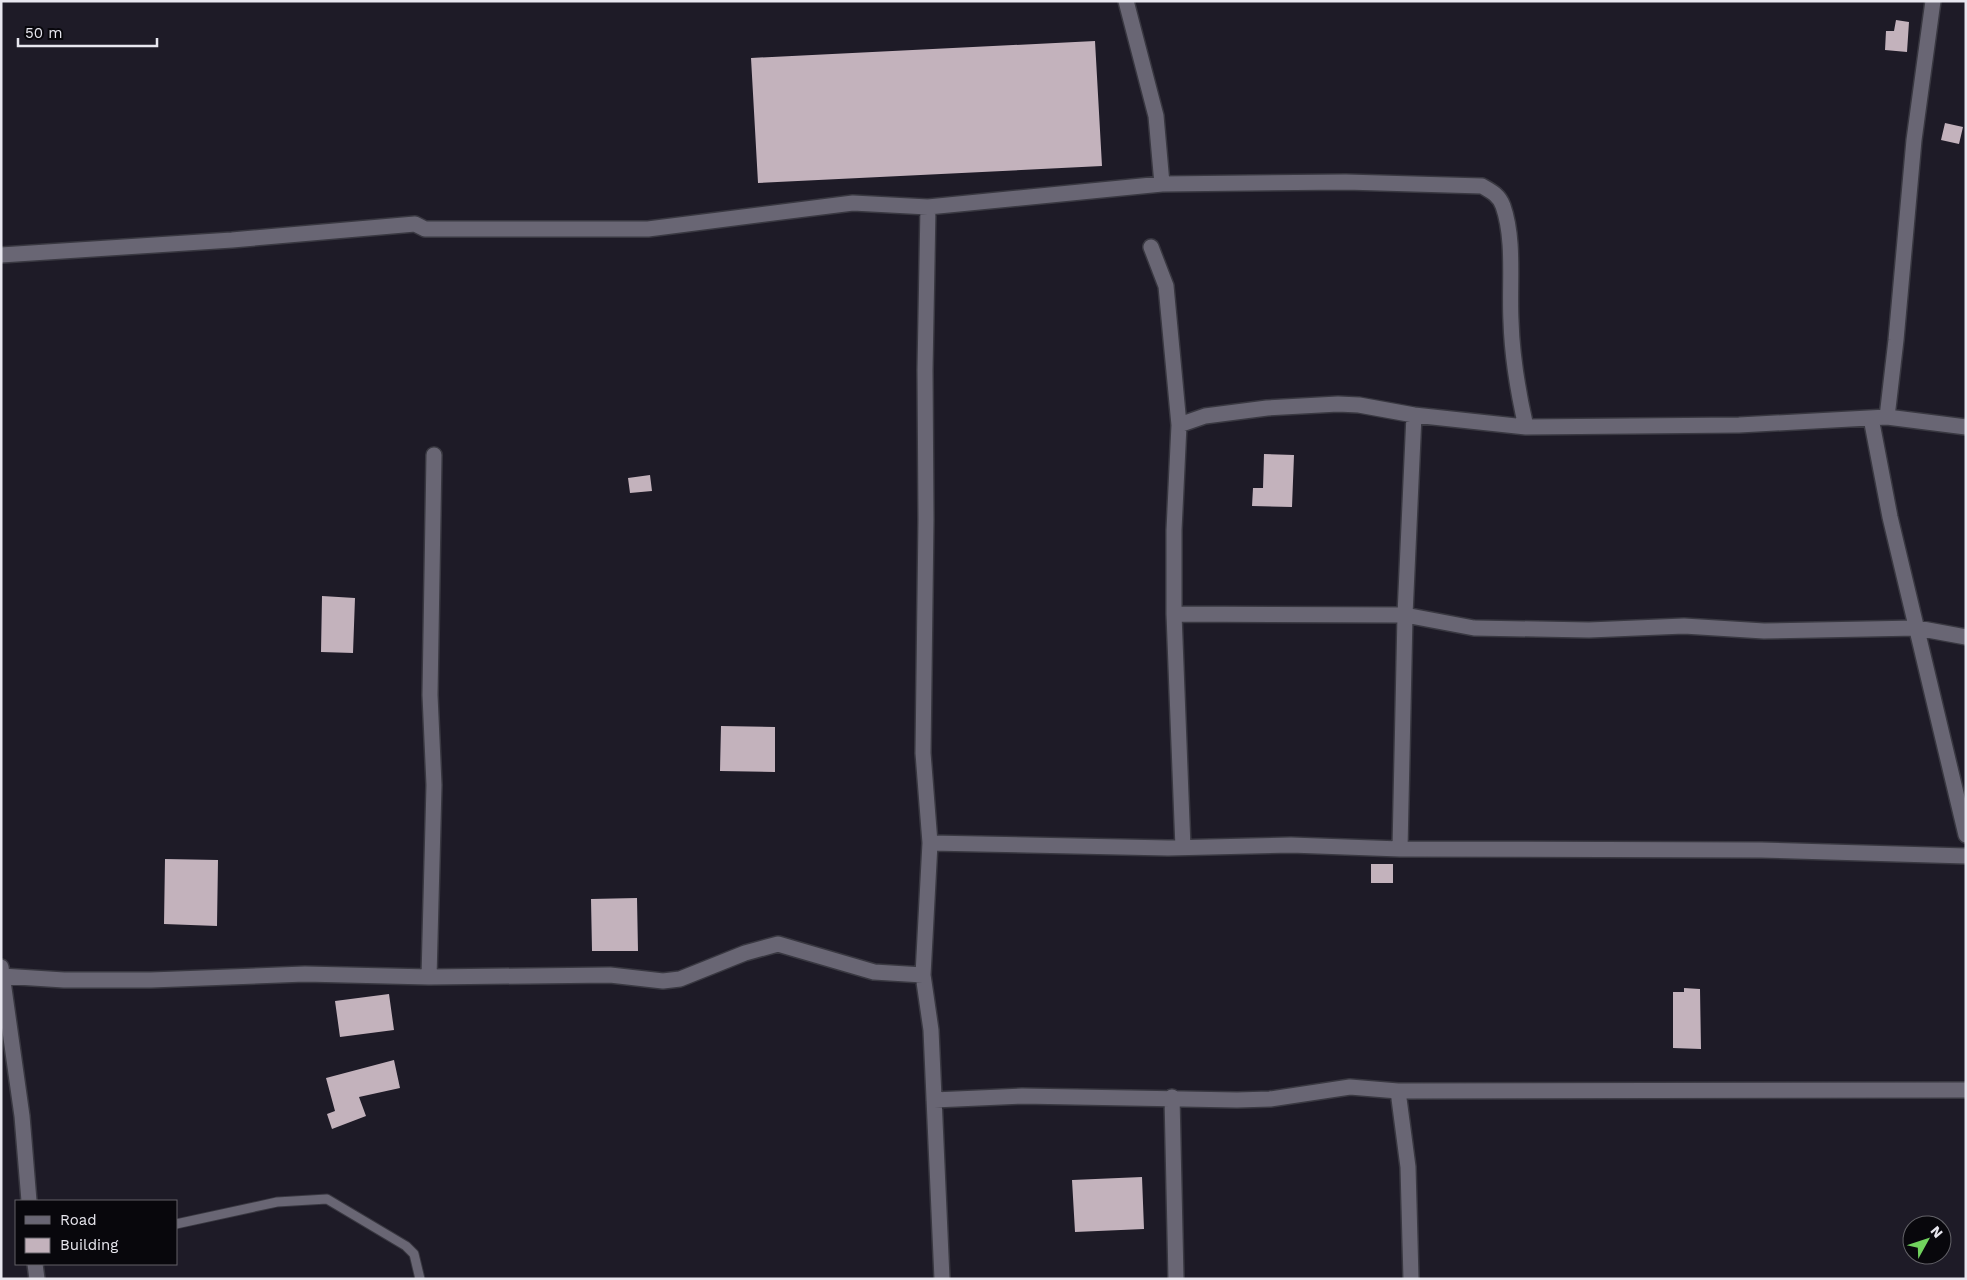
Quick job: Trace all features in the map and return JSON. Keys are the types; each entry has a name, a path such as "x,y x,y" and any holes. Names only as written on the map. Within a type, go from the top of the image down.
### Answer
{"street":[{"path":"1126,1 1156,116 1162,184"},
{"path":"1887,417 1914,140 1934,1"},
{"path":"1,255 232,240 415,224 425,229 648,229 853,202 928,207 1162,184 1346,182 1482,186 1495,192 1503,206 1510,244 1511,322 1516,379 1526,427"},
{"path":"928,207 925,370 926,518 923,753 930,843 923,975 931,1030 942,1279"},
{"path":"1151,247 1166,286 1179,425 1174,530 1174,614 1183,848"},
{"path":"1179,425 1205,416 1267,408 1338,404 1359,405 1414,415 1526,427 1739,425 1887,417 1966,427"},
{"path":"1400,849 1405,616 1414,470 1414,415"},
{"path":"1871,418 1890,517 1966,835"},
{"path":"429,977 434,785 430,695 434,455"},
{"path":"1174,614 1405,616 1474,628 1589,630 1684,626 1764,632 1917,628 1966,638"},
{"path":"930,843 1183,848 1291,845 1400,849 1761,850 1966,856"},
{"path":"30,1200 22,1116 2,972 122,980 305,974 429,977 610,975 664,982 680,979 746,953 778,944 874,972 923,975"},
{"path":"934,1100 1022,1096 1270,1099 1350,1087 1398,1091 1966,1090"},
{"path":"1398,1091 1408,1167 1411,1279"},
{"path":"1172,1097 1176,1279"},
{"path":"35,1265 37,1279"}],"lane":[{"path":"178,1224 277,1202 327,1199 406,1246 414,1254 420,1279"}],"building":[{"path":"1896,20 1909,22 1907,52 1885,50 1886,31 1894,31"},
{"path":"1095,41 1102,166 758,183 751,58"},
{"path":"1945,123 1963,127 1959,144 1941,140"},
{"path":"1264,454 1294,455 1292,507 1252,506 1253,488 1263,488"},
{"path":"650,475 652,491 630,493 628,478"},
{"path":"322,596 355,598 353,653 321,652"},
{"path":"721,726 775,727 775,772 720,771"},
{"path":"165,859 218,860 217,926 164,924"},
{"path":"1371,864 1393,864 1393,883 1371,883"},
{"path":"637,898 638,951 592,951 591,899"},
{"path":"1684,988 1700,989 1701,1049 1673,1048 1673,992 1684,992"},
{"path":"389,994 394,1030 340,1037 335,1001"},
{"path":"394,1060 400,1088 359,1097 366,1116 332,1129 327,1114 335,1111 326,1078"},
{"path":"1142,1177 1144,1229 1075,1232 1072,1180"}]}
